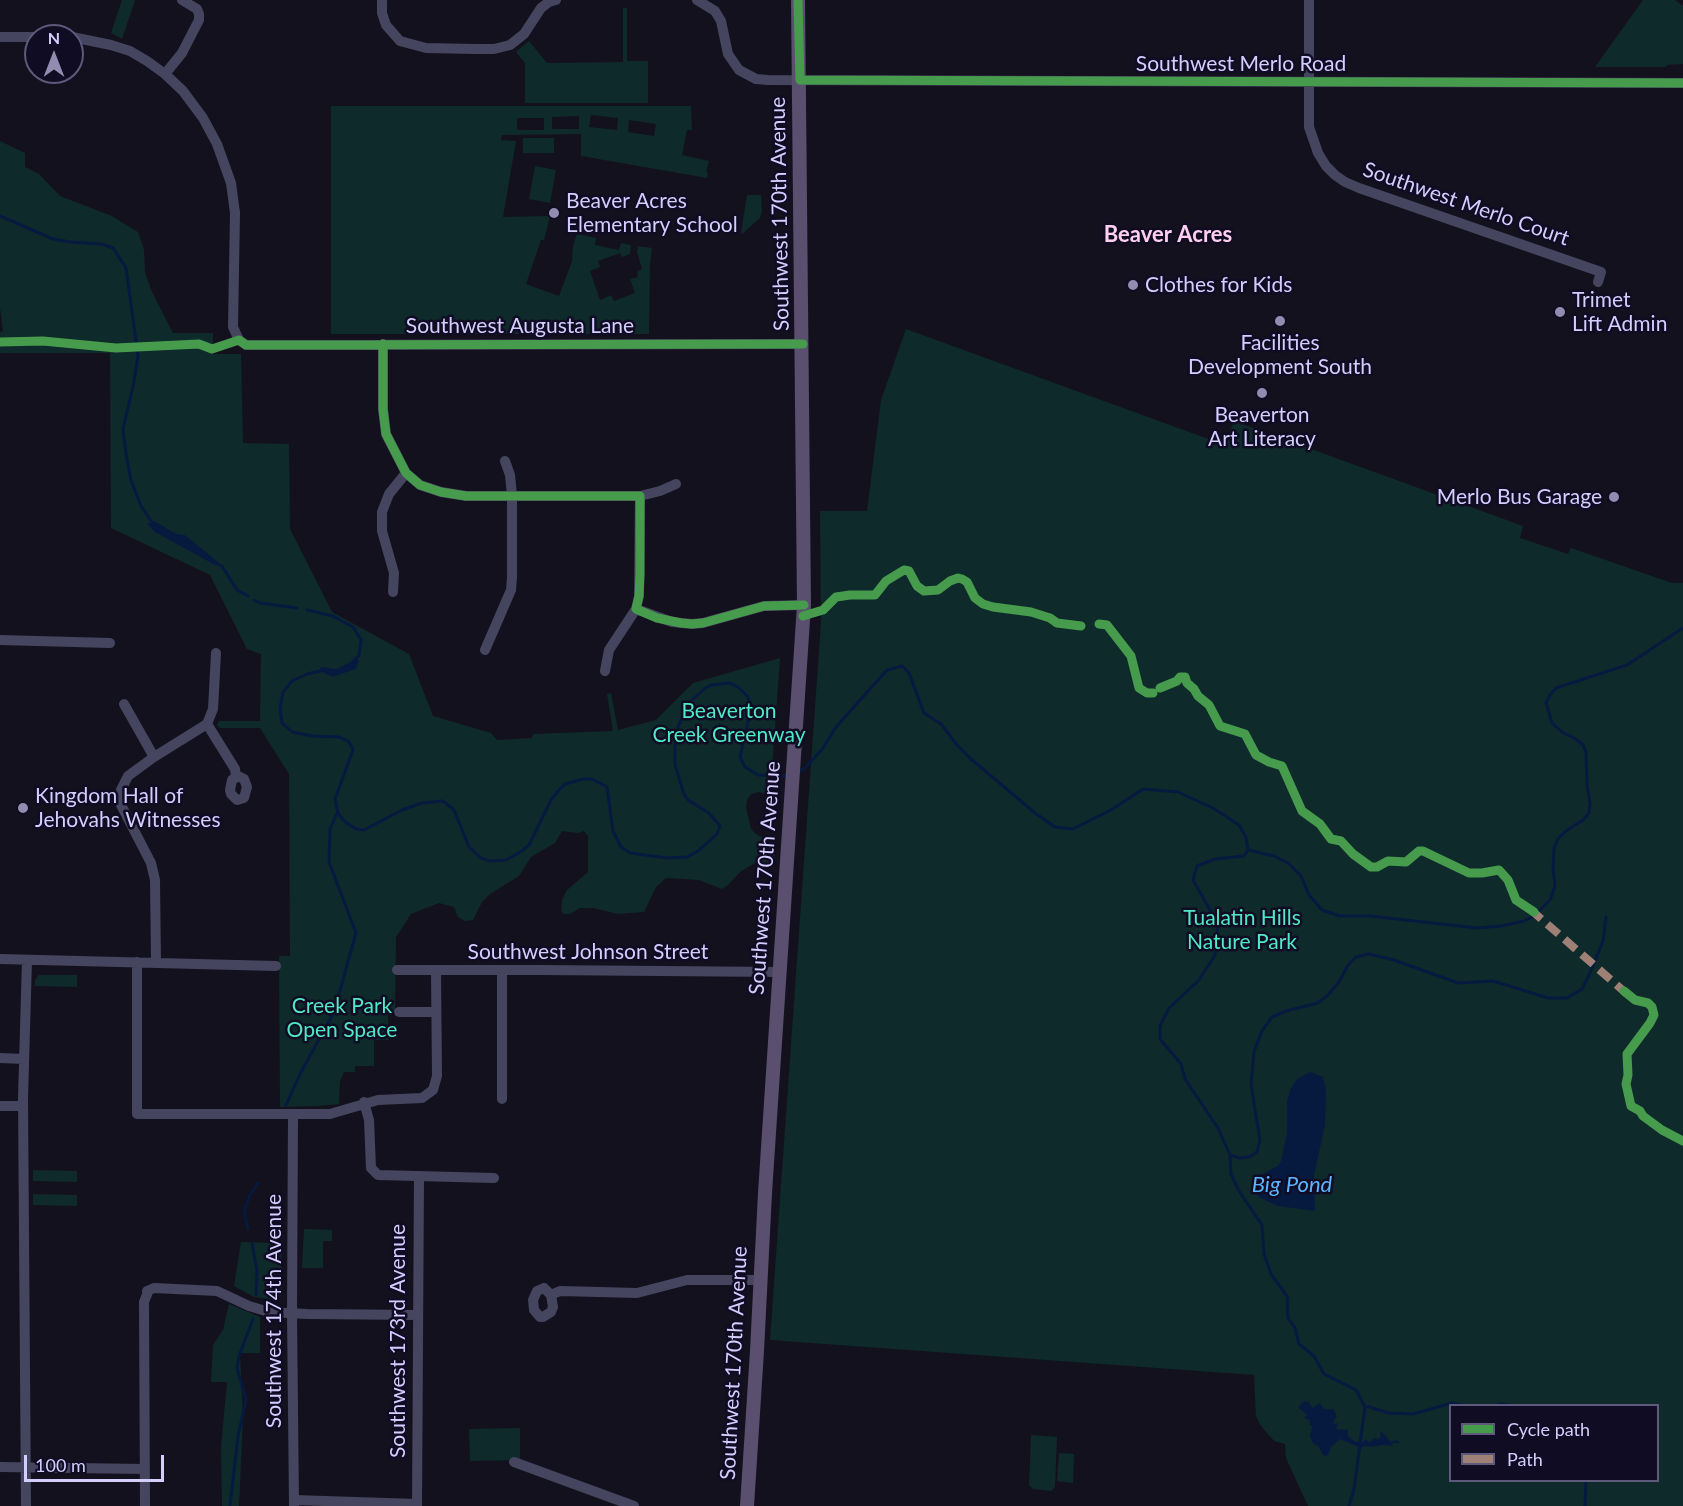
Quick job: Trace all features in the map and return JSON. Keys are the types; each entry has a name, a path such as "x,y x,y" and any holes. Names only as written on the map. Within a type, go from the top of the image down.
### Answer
{"main road":[{"name":"Southwest 170th Avenue","path":"747,1506 804,605 798,0"}],"street":[{"path":"84,39 130,51 165,74 182,53 199,20 200,14 196,9 182,0"},
{"path":"382,0 382,13 386,25 400,40 426,48 494,49 502,48 524,34 541,8 556,0"},
{"name":"Southwest Merlo Road","path":"697,0 715,11 721,21 728,54 739,70 756,79 1683,83"},
{"path":"1309,0 1309,83"},
{"path":"0,38 24,37"},
{"name":"Southwest Augusta Lane","path":"165,74 183,91 203,118 217,144 231,183 235,213 233,327 239,340 246,345 803,344"},
{"name":"Southwest Merlo Court","path":"1309,83 1308,117 1311,137 1326,166 1335,175 1359,188 1601,272 1598,282"},
{"path":"383,344 383,409 386,434 406,473 420,484 441,492 466,496 640,496 676,484"},
{"path":"485,650 511,590 512,495 510,475 504,461"},
{"path":"393,592 394,573 382,531 382,512 389,494 406,473"},
{"path":"605,671 613,643 636,609 639,596 640,496"},
{"path":"636,609 672,622 692,624 764,606 804,605"},
{"path":"0,640 110,643"},
{"path":"156,962 155,880 151,863 121,805 121,790 128,776 207,724 213,709 216,653"},
{"path":"124,704 154,757"},
{"path":"207,724 235,769 236,777"},
{"path":"0,959 276,966"},
{"path":"26,1506 23,1106 27,960"},
{"path":"137,962 137,1114 293,1116 330,1114 364,1102 422,1098 433,1090 437,1076 436,971"},
{"name":"Southwest Johnson Street","path":"397,970 779,972"},
{"path":"502,970 502,1099"},
{"path":"399,1012 436,1012"},
{"path":"0,1058 24,1059"},
{"path":"364,1102 369,1120 370,1163 374,1172 384,1176 494,1178"},
{"path":"0,1106 23,1106"},
{"name":"Southwest 174th Avenue","path":"293,1116 294,1503"},
{"name":"Southwest 173rd Avenue","path":"417,1505 418,1177"},
{"path":"551,1295 560,1291 637,1293 687,1280 760,1280"},
{"path":"145,1506 144,1302 148,1291 154,1288 217,1291 249,1306 269,1312 418,1315"},
{"path":"514,1462 634,1506"},
{"path":"0,1467 145,1469"},
{"path":"294,1503 417,1505"}],"green space":[{"path":"122,0 135,0 122,39 111,33"},
{"path":"1643,0 1675,0 1683,6 1683,64 1666,67 1595,67"},
{"path":"623,8 627,8 627,61 648,61 648,103 525,103 525,63 516,52 529,41 547,63 623,62"},
{"path":"331,106 691,106 692,130 687,130 682,155 709,161 707,178 581,156 581,134 502,135 501,140 516,141 503,217 550,216 544,240 541,240 526,284 559,296 572,261 577,234 596,238 595,245 619,250 621,243 631,245 630,254 622,257 620,253 598,261 600,267 590,271 600,300 611,295 614,301 635,293 630,279 638,277 637,272 642,269 637,252 638,246 652,248 649,334 555,334 542,330 534,334 331,334","holes":["591,115 618,118 617,130 589,127","579,116 579,129 552,129 552,117","517,118 544,118 544,130 517,130","629,120 656,124 654,136 628,132"]},
{"path":"523,138 554,138 554,153 523,153"},
{"path":"0,141 25,153 25,167 39,174 60,196 112,216 138,232 144,250 145,272 152,292 173,333 213,333 213,354 241,354 243,443 289,444 290,529 332,612 409,654 433,716 491,733 497,740 532,738 533,734 613,731 607,694 611,693 618,730 656,720 693,683 780,658 772,770 779,770 777,799 760,792 751,794 746,808 751,829 757,835 765,838 776,835 774,868 759,862 753,864 740,872 722,889 699,880 666,878 656,887 644,912 618,914 593,908 580,908 570,914 564,914 561,911 562,900 567,890 588,872 588,836 584,831 578,833 562,831 555,843 531,857 519,876 490,894 482,902 473,920 465,921 458,917 454,907 439,903 411,914 396,937 395,1015 388,1015 389,1040 374,1040 374,1066 355,1066 355,1072 344,1072 340,1081 339,1104 280,1107 279,956 290,956 289,774 260,728 220,728 217,725 219,721 260,721 261,654 247,649 210,575 111,528 110,353 0,353 0,332 3,331 0,308"},
{"path":"535,166 556,170 550,203 529,199"},
{"path":"747,195 761,195 762,211 760,218 742,234 741,233"},
{"name":"Tualatin Hills Nature Park","path":"906,329 1225,445 1234,421 1523,526 1520,538 1568,554 1571,548 1672,583 1683,583 1683,1506 1308,1506 1286,1458 1285,1444 1274,1441 1256,1416 1254,1375 770,1340 821,623 820,511 867,511 881,400"},
{"path":"39,975 77,975 77,987 35,986 35,980"},
{"path":"33,1170 77,1171 77,1182 33,1181"},
{"path":"33,1194 77,1195 77,1206 33,1205"},
{"path":"304,1229 332,1230 332,1241 323,1241 323,1268 302,1268"},
{"path":"241,1242 281,1243 282,1294 277,1300 254,1297 234,1286"},
{"path":"229,1304 260,1317 260,1353 240,1353 243,1417 239,1506 222,1506 221,1447 227,1382 211,1382 213,1345 223,1330"},
{"path":"520,1428 520,1460 470,1461 469,1429"},
{"path":"1031,1435 1057,1437 1055,1487 1051,1491 1033,1489 1029,1485"},
{"path":"1059,1453 1074,1454 1073,1483 1057,1481"}],"water":[{"path":"154,521 176,534 185,535 224,567 215,565 155,532 147,524"},
{"path":"356,659 359,660 356,669 332,677 320,669 321,667 337,669"},
{"name":"Big Pond","path":"1310,1072 1323,1077 1326,1089 1325,1125 1314,1175 1315,1211 1278,1206 1260,1198 1256,1193 1256,1184 1260,1175 1278,1166 1281,1161 1287,1133 1287,1102 1290,1090 1297,1079"},
{"path":"1304,1401 1309,1402 1312,1408 1320,1403 1324,1409 1333,1409 1337,1416 1333,1423 1339,1422 1336,1429 1348,1430 1348,1436 1355,1442 1362,1443 1366,1439 1369,1443 1374,1438 1381,1437 1380,1432 1382,1432 1391,1442 1397,1440 1400,1443 1393,1443 1391,1446 1361,1448 1340,1439 1331,1447 1328,1455 1324,1456 1310,1436 1312,1426 1309,1425 1310,1420 1304,1417 1307,1416 1306,1414 1298,1407"}],"waterway":[{"path":"0,216 53,239 102,244 113,248 126,268 138,355 123,429 131,480 141,506 153,524"},
{"path":"222,566 237,590 248,596"},
{"path":"254,600 260,603 297,608"},
{"path":"307,610 333,616 353,627 361,640 359,655 353,662"},
{"path":"1248,850 1274,856 1288,863 1301,876 1309,895 1322,910 1340,916 1370,916 1477,928 1501,926 1524,921 1534,916 1550,900 1555,886 1554,848 1558,839 1583,820 1589,813 1590,803 1586,752 1583,745 1576,739 1562,732 1552,723 1546,703 1550,695 1556,688 1627,665 1683,628"},
{"path":"796,773 805,768 823,748 836,727 887,670 902,666 909,673 924,713 941,724 971,759 1055,827 1073,829 1111,810 1143,789 1178,792 1213,808 1239,825 1246,837 1248,850 1244,856 1215,859 1197,866 1193,880 1218,924 1215,955 1199,980 1169,1008 1160,1026 1160,1039 1181,1064 1185,1079 1218,1128 1230,1155 1231,1174 1239,1191 1262,1225 1264,1254 1271,1274 1287,1296 1288,1318 1295,1328 1299,1344 1314,1356 1324,1374 1356,1390 1365,1407"},
{"path":"325,670 307,674 292,681 283,692 280,709 282,723 292,732 312,736 339,737 351,745 353,750 335,799 338,813 345,822 356,829 364,830 402,810 422,803 443,801 454,810 469,847 481,858 489,861 506,860 529,845 551,800 559,790 565,784 583,779 592,779 607,787 613,831 621,847 630,853 667,858 687,857 698,851 717,834 720,826 709,813 688,800 684,794 675,765 676,732 687,705 711,685 730,683 748,697 751,709 740,757 745,767 758,775 787,776"},
{"path":"286,1105 334,1012 356,933 329,862 330,829 337,813"},
{"path":"1230,1155 1240,1158 1249,1157 1257,1152 1260,1140 1251,1085 1254,1052 1262,1031 1272,1017 1318,1003 1327,996 1356,957 1369,954 1394,960 1458,983 1493,981 1548,998 1567,998 1582,989 1590,973 1603,941 1606,917"},
{"path":"248,1229 244,1212 250,1195 258,1183"},
{"path":"252,1244 257,1271 256,1295"},
{"path":"230,1506 238,1436 246,1400 237,1368 239,1356 253,1319"},
{"path":"1365,1407 1389,1413 1413,1414 1452,1403 1457,1404"},
{"path":"1349,1506 1354,1489 1365,1407"},
{"path":"1585,1506 1586,1482"}],"marked path":[{"path":"1530,909 1627,994"}],"cycle path":[{"path":"798,0 800,80 1683,83"},
{"path":"0,342 43,341 116,348 199,344 212,349 239,340 246,345 803,344"},
{"path":"383,344 383,409 386,434 406,473 420,485 441,492 466,496 640,496 640,575 636,609 657,618 692,624 764,606 804,605"},
{"path":"803,616 823,610 836,597 875,595 886,581 904,570 909,571 917,586 924,591 938,590 958,578 967,582 975,598 983,604 1031,612 1050,618 1057,623 1081,626"},
{"path":"1099,624 1107,625 1131,656 1139,688 1147,693 1153,693"},
{"path":"1160,688 1177,681 1180,677 1185,677 1198,696 1209,705 1220,726 1245,734 1256,755 1282,766 1302,811 1320,824 1331,839 1341,841 1353,854 1371,867 1377,867 1388,861 1406,862 1419,851 1423,851 1469,873 1499,870 1508,880 1516,900 1534,912"},
{"path":"1624,991 1635,1000 1648,1003 1654,1015 1627,1054 1626,1084 1631,1106 1662,1130 1683,1141"}],"place":[{"name":"Beaver Acres Elementary School","path":"554,213"},
{"name":"Clothes for Kids","path":"1133,285"},
{"name":"Trimet Lift Admin","path":"1560,312"},
{"name":"Facilities Development South","path":"1280,321"},
{"name":"Beaverton Art Literacy","path":"1262,393"},
{"name":"Merlo Bus Garage","path":"1614,497"},
{"name":"Kingdom Hall of Jehovahs Witnesses","path":"23,808"}],"district":[{"name":"Beaver Acres","path":"1168,235"}],"park label":[{"name":"Beaverton Creek Greenway","path":"729,723"},
{"name":"Creek Park Open Space","path":"342,1018"}]}
